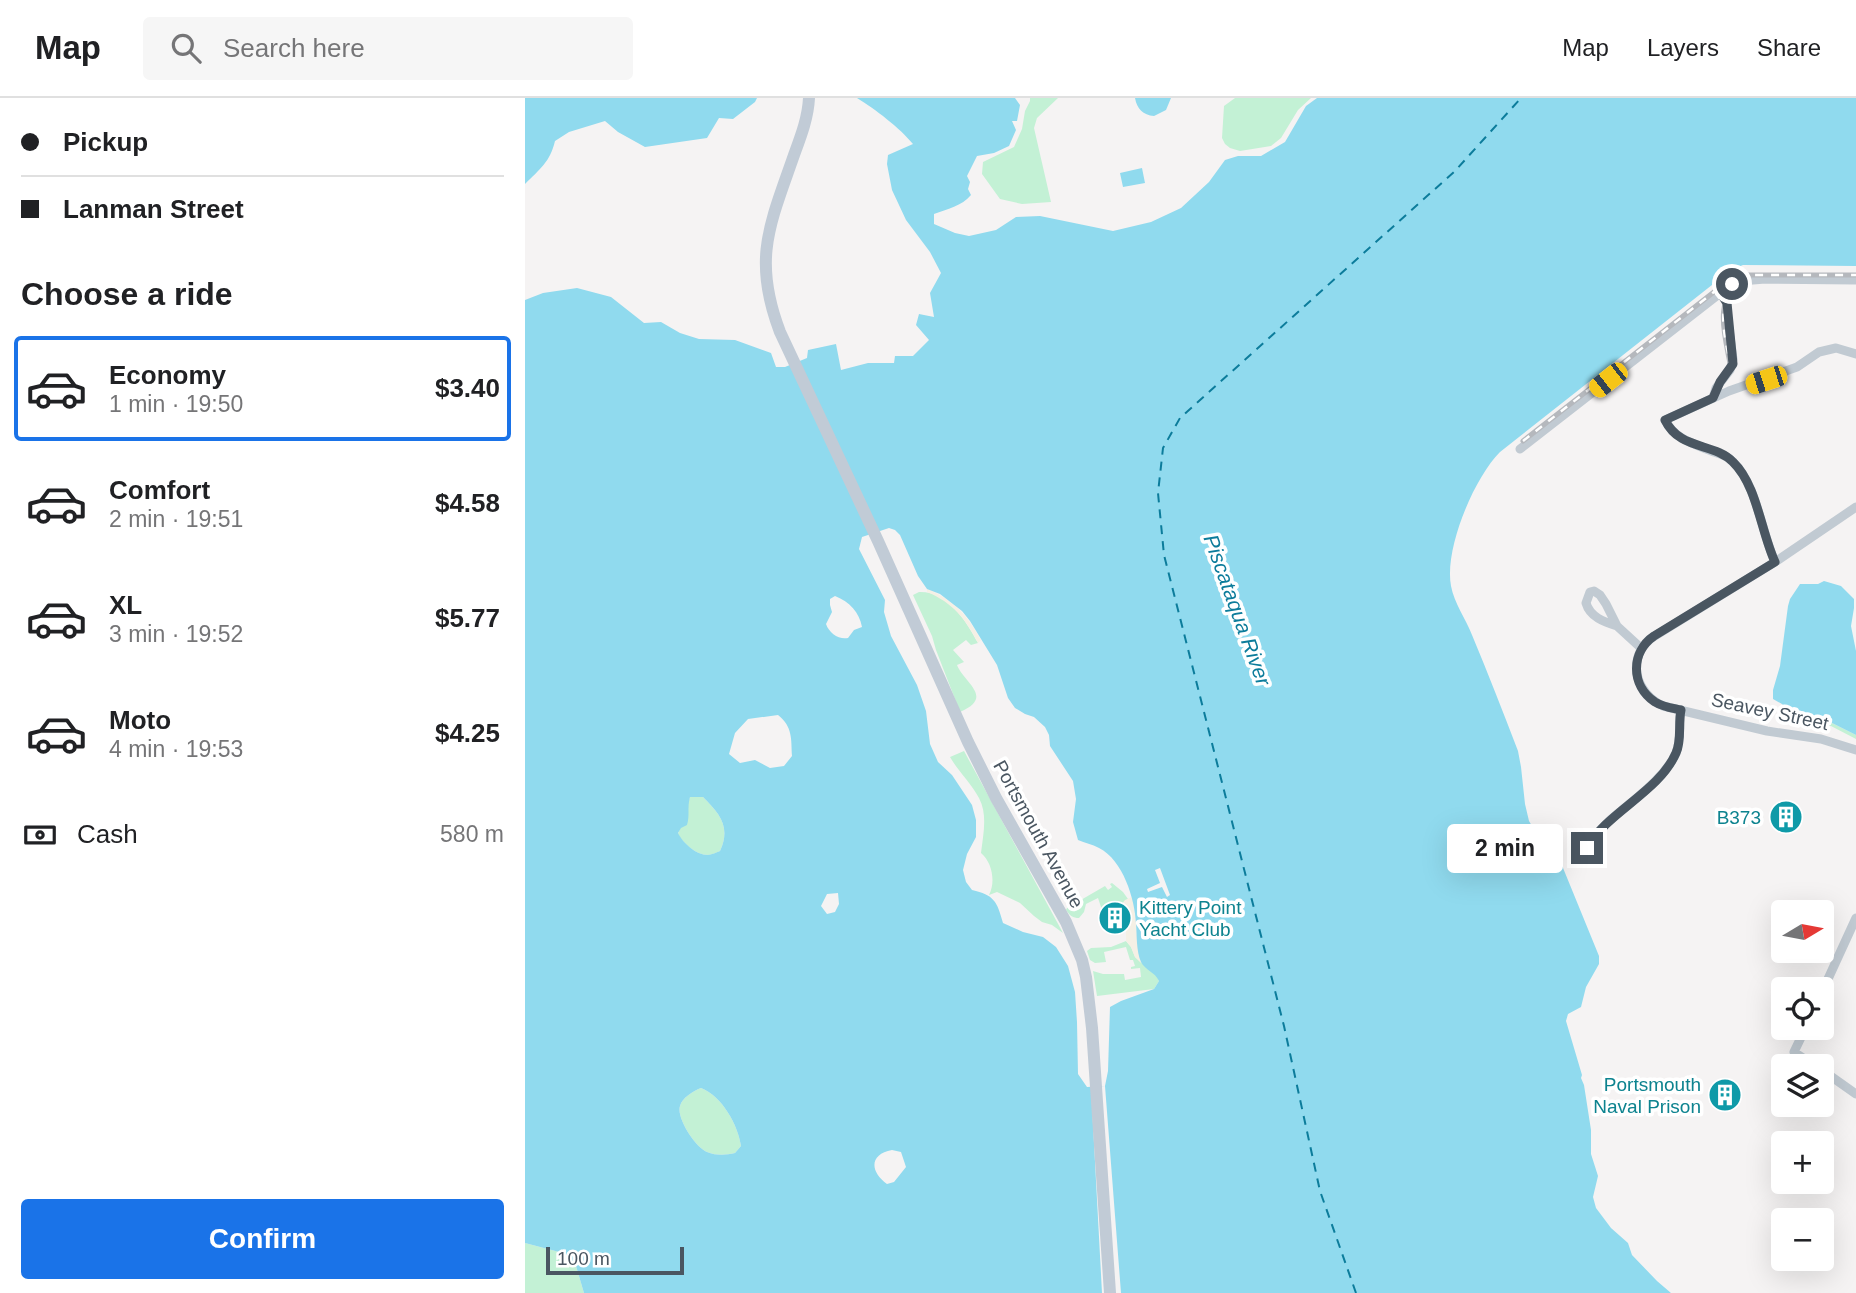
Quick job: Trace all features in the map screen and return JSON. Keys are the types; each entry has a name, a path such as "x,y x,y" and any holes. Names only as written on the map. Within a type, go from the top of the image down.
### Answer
{"main road":[{"name":"Portsmouth Avenue","path":"809,98 804,126 770,226 765,259 771,307 780,332 879,541 968,742 996,798 1066,922 1082,960 1092,1028 1110,1293"}],"street":[{"path":"1520,449 1732,284 1745,280 1856,280"},
{"path":"1713,398 1733,364 1727,303 1720,292"},
{"path":"1775,562 1752,495 1734,463 1725,456 1676,435 1665,420 1713,398 1797,367 1819,352 1836,348 1856,354"},
{"path":"1617,626 1641,648 1654,636 1775,562 1856,507"},
{"name":"Seavey Street","path":"1641,648 1637,659 1637,678 1644,692 1656,703 1767,731 1821,739 1856,750"},
{"path":"1581,857 1593,837 1636,800 1671,762 1678,747 1681,710"},
{"path":"1829,977 1856,918"},
{"path":"1834,1078 1856,1094"}],"green space":[{"path":"1030,98 1058,98 1037,118 1034,128 1051,202 1022,204 1000,199 982,174 983,162 1014,147"},
{"path":"1235,98 1311,98 1298,110 1281,138 1271,146 1240,151 1230,148 1222,138 1224,106"},
{"path":"919,592 939,596 947,602 962,617 978,643 971,645 966,640 953,650 964,662 957,665 976,695 975,701 960,712 932,636 913,595"},
{"path":"1791,715 1832,723 1856,735 1856,739 1831,726 1805,722"},
{"path":"964,751 1063,933 1042,922 1020,903 997,892 989,895 992,878 990,867 981,853 984,825 982,805 950,757"},
{"path":"690,797 703,797 719,815 724,828 720,851 708,855 699,853 687,845 678,834"},
{"path":"1112,883 1128,899 1121,905 1104,904 1103,928 1098,898 1086,904 1079,918 1066,910 1105,886 1108,890"},
{"path":"1126,941 1135,957 1157,976 1159,981 1154,989 1097,996 1093,971 1124,974 1125,980 1141,977 1140,968 1131,969 1135,966 1126,947 1104,952 1106,962 1095,963 1090,960 1087,951 1091,948 1111,947"},
{"path":"701,1088 716,1097 733,1121 741,1146 735,1153 721,1155 707,1152 698,1145 684,1125 681,1103 688,1095"},
{"path":"525,1243 563,1253 576,1266 584,1293 525,1293"}],"sand":[{"path":"927,589 959,609 981,640 978,643 957,612 927,592"},
{"path":"1132,897 1141,963 1126,941 1126,910 1121,905"}],"water":[{"path":"525,98 757,98 733,119 719,118 707,138 645,147 618,132 605,121 569,132 555,141 547,160 525,184"},
{"name":"Piscataqua River","path":"857,98 1015,98 1020,105 1017,121 1012,121 1016,130 1009,146 994,153 977,156 967,176 971,195 959,205 934,214 934,224 969,236 996,230 1016,217 1040,216 1113,231 1151,222 1181,208 1209,182 1225,160 1238,156 1261,156 1285,142 1306,106 1317,98 1856,98 1856,266 1743,265 1731,270 1500,452 1471,496 1452,553 1451,586 1518,751 1529,821 1561,863 1599,956 1599,964 1586,987 1581,1007 1568,1014 1566,1021 1584,1085 1591,1130 1591,1154 1598,1176 1593,1197 1596,1208 1611,1228 1628,1243 1632,1255 1671,1293 584,1293 576,1266 563,1253 525,1243 525,300 543,293 577,288 611,297 644,323 661,322 680,333 699,339 735,340 771,353 776,367 785,367 807,358 808,350 836,344 841,370 868,363 894,363 895,356 913,356 929,340 916,325 919,314 934,317 930,293 941,273 930,252 906,220 892,190 888,155 913,144 894,125","holes":["889,528 895,530 927,589 940,594 962,611 997,665 1008,698 1015,708 1034,717 1045,727 1050,746 1073,781 1076,799 1073,822 1078,840 1107,854 1115,861 1126,881 1135,914 1139,958 1159,981 1154,989 1110,1007 1105,1086 1087,1087 1078,1074 1075,992 1068,966 1056,947 1043,937 1003,923 993,900 972,890 966,882 963,870 967,854 976,837 976,820 972,805 952,775 938,762 930,744 926,711 917,685 891,636 884,612 885,600 859,549 862,537","835,596 845,601 859,617 862,627 854,630 848,638 838,637 827,627 832,612 830,599","778,715 789,729 792,756 784,766 770,768 755,760 740,763 729,754 735,733 748,719","690,797 703,797 719,815 724,828 720,851 708,855 699,853 680,837 678,833 687,825","838,893 839,904 835,912 827,914 821,906 827,894","701,1088 709,1092 728,1112 741,1146 735,1153 721,1155 707,1152 688,1132 681,1118 680,1106 685,1098","892,1150 901,1152 906,1167 894,1182 887,1184 877,1174 875,1164 879,1155"]},
{"path":"1135,98 1171,98 1166,110 1154,116 1141,111"},
{"path":"1142,168 1145,183 1123,187 1120,173"},
{"path":"1824,581 1841,586 1854,599 1851,626 1856,651 1856,735 1832,723 1791,715 1782,704 1773,699 1790,599 1800,584 1818,584"}],"pier":[{"path":"1160,868 1170,895 1167,897 1162,887 1148,892 1147,889 1160,883 1155,870"},
{"path":"1105,1086 1121,1293 1102,1293 1091,1087"}],"ferry route":[{"path":"1356,1293 1320,1191 1284,1026 1164,555 1158,493 1163,448 1180,418 1455,171 1521,98"}],"railway":[{"path":"1523,441 1728,281 1748,275 1856,275"},
{"path":"1731,369 1724,332 1724,308 1727,297 1744,279"}],"place":[{"name":"B373","path":"1786,817"},
{"name":"Kittery Point Yacht Club","path":"1115,918"},
{"name":"Portsmouth Naval Prison","path":"1725,1095"}],"route":[{"path":"1587,848 1593,837 1607,823 1636,800 1664,771 1678,747 1681,710 1656,703 1644,692 1636,670 1641,648 1654,636 1775,562 1752,495 1734,463 1725,456 1676,435 1665,420 1713,398 1716,388 1733,364 1727,303 1720,292 1732,284"}]}
